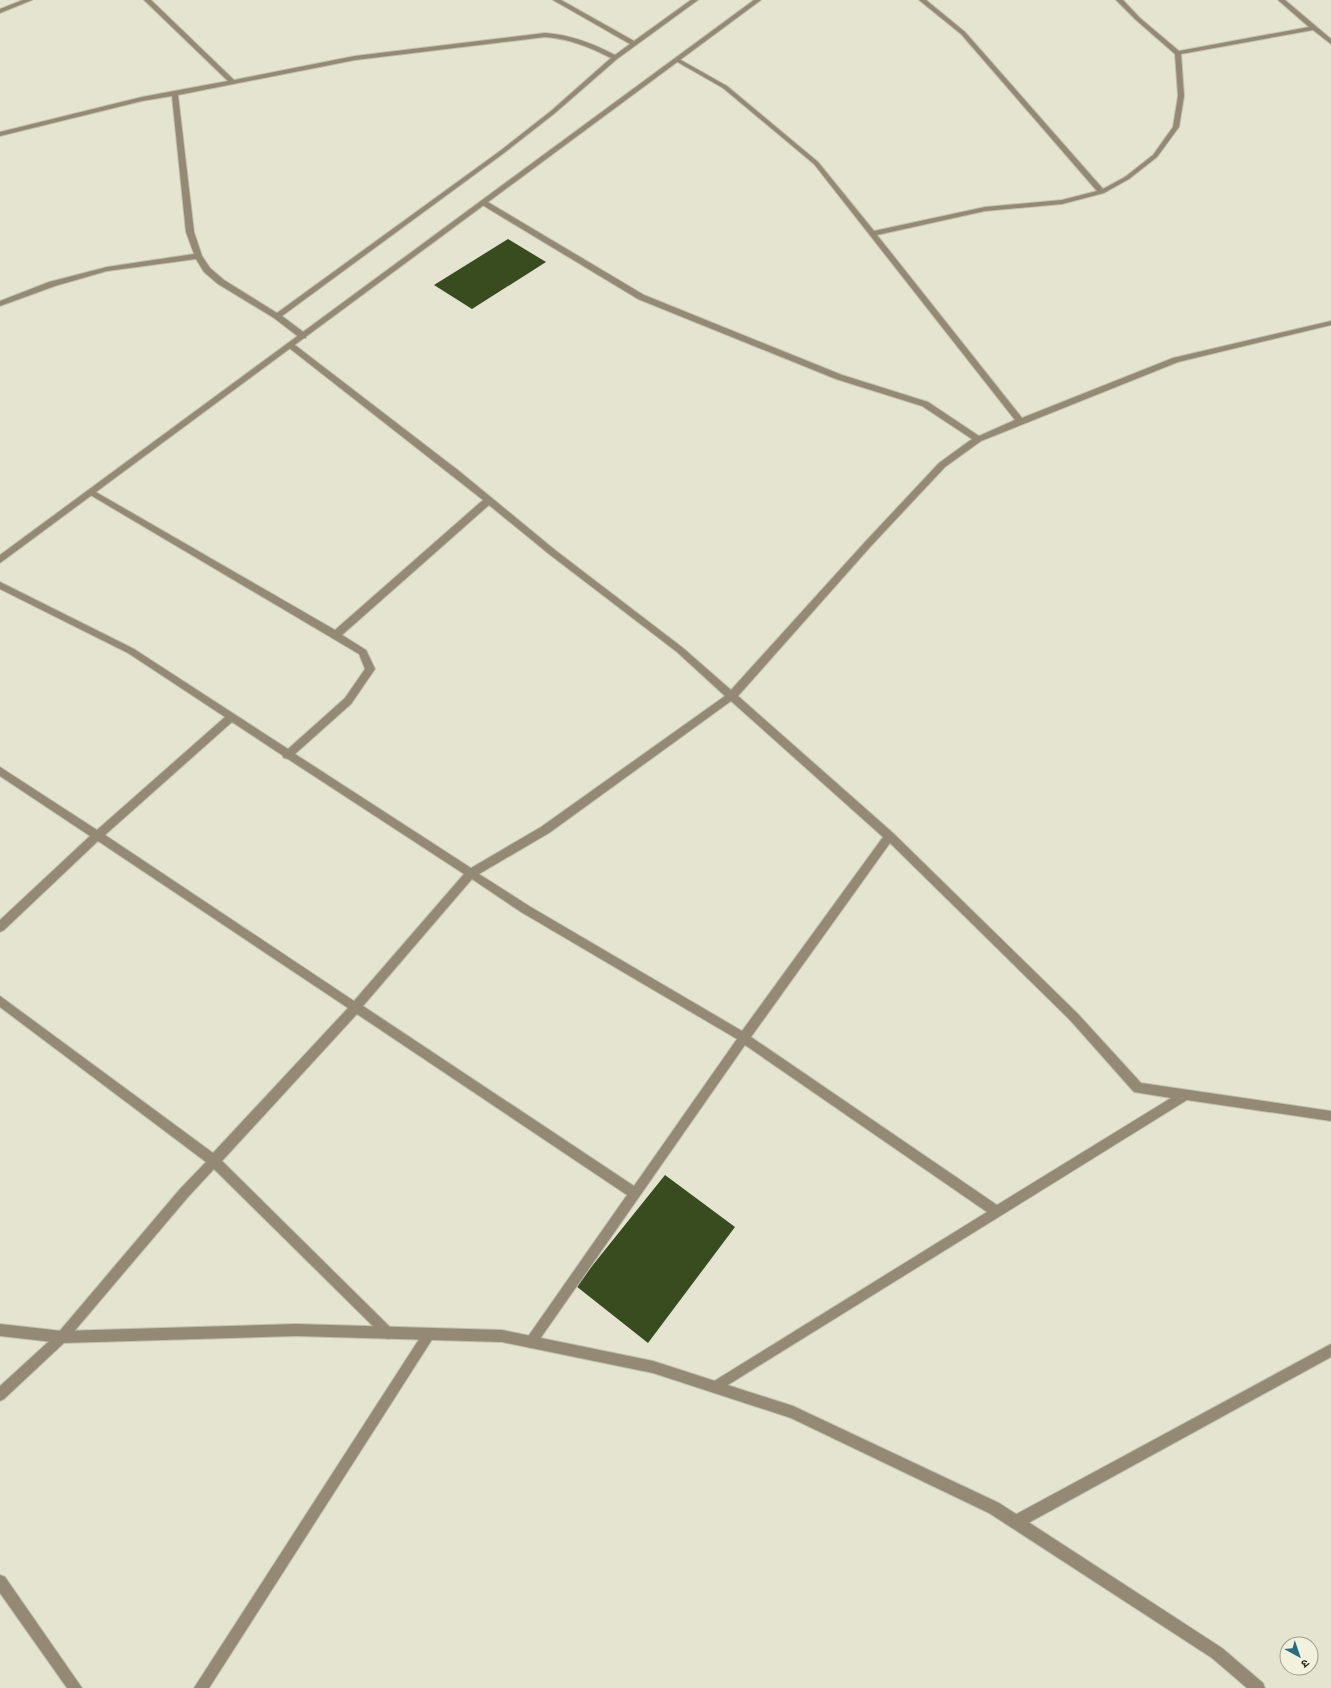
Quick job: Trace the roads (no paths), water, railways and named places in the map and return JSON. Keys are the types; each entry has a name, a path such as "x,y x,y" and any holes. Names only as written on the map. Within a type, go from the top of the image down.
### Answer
{"street":[{"path":"0,11 29,0"},
{"path":"147,0 232,82"},
{"path":"556,0 634,44"},
{"path":"277,316 502,152 553,112 615,58 695,0"},
{"path":"0,560 758,0"},
{"path":"922,0 963,32 1102,192"},
{"path":"872,234 985,209 1062,202 1102,192 1127,178 1155,156 1176,127 1181,96 1178,53 1138,19 1119,0"},
{"path":"1281,0 1331,42"},
{"path":"1178,53 1314,28"},
{"path":"0,134 142,99 175,94 355,58 545,35 562,35 587,42 615,58"},
{"path":"677,60 725,87 816,163 1020,421"},
{"path":"175,94 190,232 198,256 207,270 221,282 277,316 303,336"},
{"path":"483,203 641,297 839,377 925,404 978,439"},
{"path":"0,304 52,284 108,269 198,256"},
{"path":"0,1395 62,1336 184,1193 355,1008 470,874 545,830 732,696 868,544 942,465 978,439 1176,360 1331,323"},
{"path":"291,345 489,500 552,552 680,650 889,836 1074,1016 1138,1088 1331,1116"},
{"path":"91,493 363,652 370,669 348,701 287,755"},
{"path":"336,635 489,500"},
{"path":"0,585 131,651 287,755 525,910 744,1038 997,1212"},
{"path":"0,927 98,835 231,717"},
{"path":"0,771 635,1193"},
{"path":"531,1342 744,1038 889,836"},
{"path":"0,1001 214,1161 388,1333"},
{"path":"715,1387 1186,1095"},
{"path":"0,1330 62,1336 296,1330 502,1336 653,1367 793,1412 994,1508 1217,1653 1258,1688"},
{"path":"201,1688 429,1334"},
{"path":"1016,1522 1331,1350"},
{"path":"0,1582 75,1688"}]}
